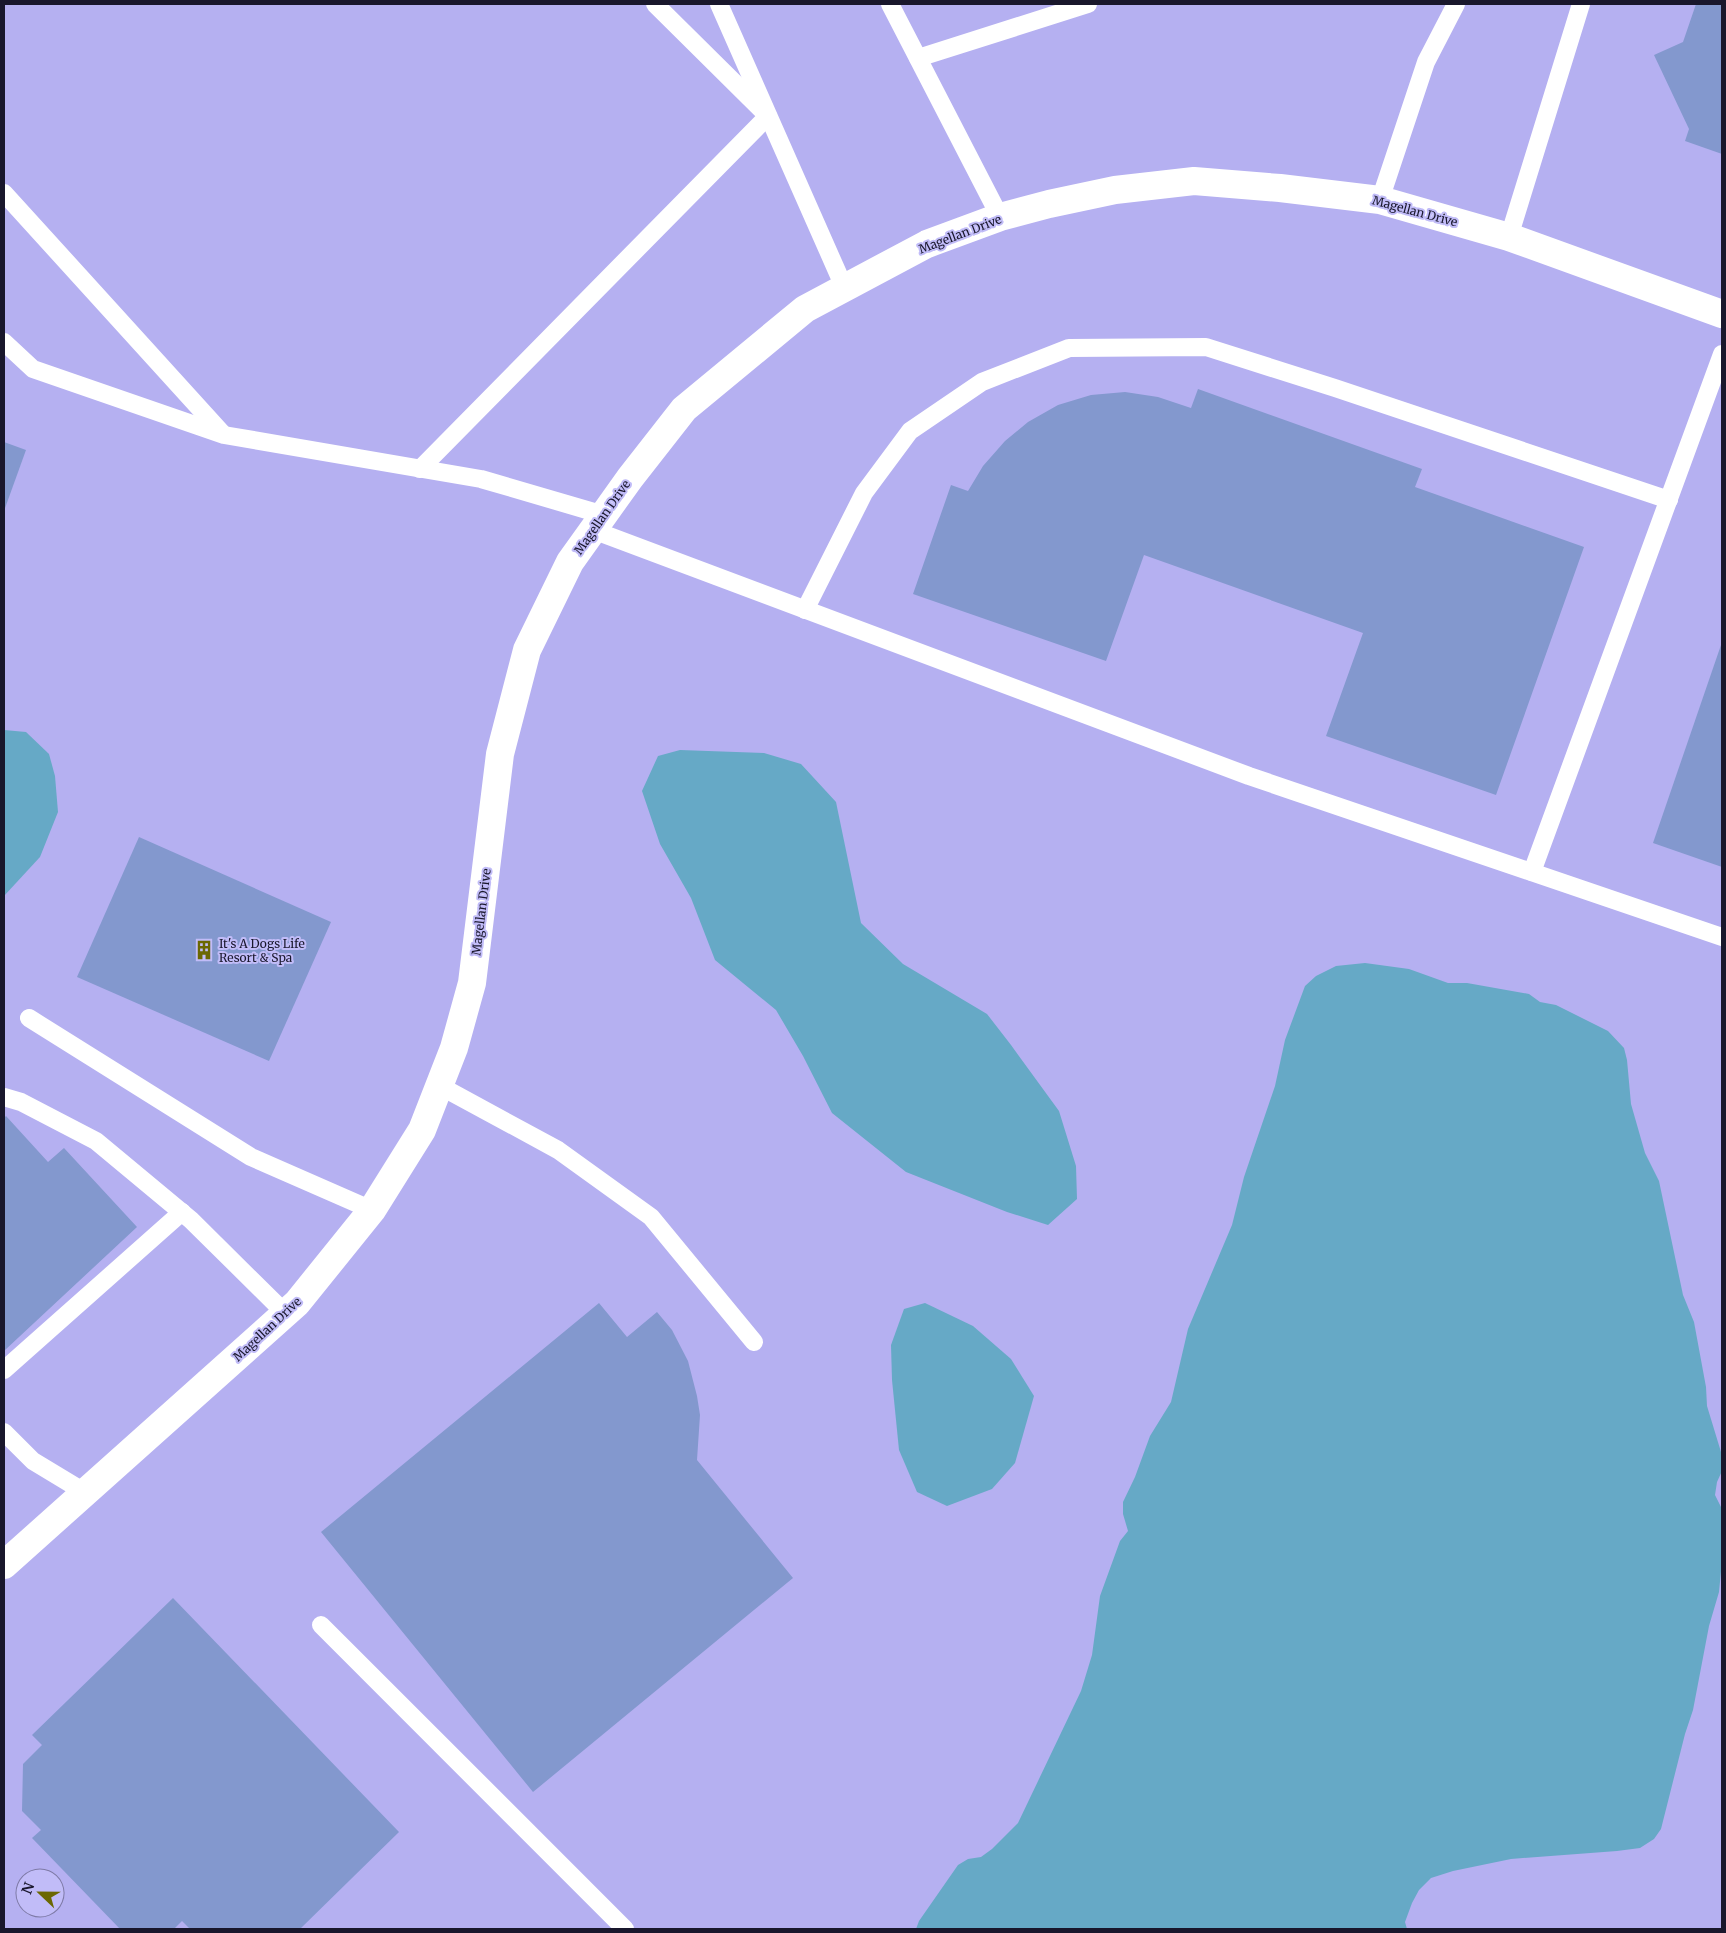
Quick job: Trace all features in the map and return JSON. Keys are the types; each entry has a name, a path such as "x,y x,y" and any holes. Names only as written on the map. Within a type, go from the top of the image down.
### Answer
{"street":[{"name":"Magellan Drive","path":"5,1562 86,1493 297,1303 372,1210 422,1130 454,1048 472,983 500,754 527,650 570,562 630,478 684,409 805,309 927,244 1000,217 1115,190 1194,181 1280,188 1380,200 1509,237 1722,314"}],"lane":[{"path":"655,4 768,116"},
{"path":"719,4 844,288"},
{"path":"890,4 1000,217"},
{"path":"918,58 1088,4"},
{"path":"1380,200 1426,62 1456,4"},
{"path":"1509,237 1581,4"},
{"path":"420,469 768,116"},
{"path":"4,193 224,435"},
{"path":"4,342 33,369 224,435 482,479 598,523 805,610 1249,776 1722,937"},
{"path":"805,610 864,493 910,431 982,382 1069,348 1206,346 1669,500"},
{"path":"1532,872 1722,354"},
{"path":"29,1018 251,1157 372,1210"},
{"path":"440,1086 558,1150 650,1217 754,1342"},
{"path":"4,1097 21,1102 96,1141 182,1212 285,1313"},
{"path":"4,1370 182,1212"},
{"path":"4,1432 33,1461 86,1493"},
{"path":"321,1625 625,1929"}],"shaded area":[{"path":"4,4 1722,4 1722,1929 4,1929"}],"water":[{"path":"4,730 26,732 49,754 55,776 58,812 40,857 4,896"},
{"path":"680,750 764,753 801,764 836,802 861,923 903,964 987,1014 1059,1111 1076,1166 1077,1199 1048,1225 1007,1212 906,1172 832,1113 803,1056 776,1010 715,960 691,898 660,844 642,791 658,756"},
{"path":"1365,963 1409,969 1448,983 1467,983 1529,994 1540,1002 1556,1005 1608,1031 1624,1048 1631,1104 1645,1153 1659,1181 1683,1295 1694,1322 1706,1387 1707,1406 1721,1452 1722,1463 1722,1471 1717,1482 1715,1495 1722,1509 1722,1561 1719,1592 1709,1626 1693,1710 1661,1829 1654,1839 1640,1848 1511,1859 1453,1871 1431,1878 1419,1890 1412,1903 1405,1922 1407,1929 916,1929 919,1921 958,1865 968,1859 981,1857 992,1849 1018,1823 1081,1691 1092,1655 1100,1596 1120,1541 1128,1531 1123,1514 1123,1502 1135,1477 1150,1436 1171,1402 1188,1329 1232,1225 1244,1177 1275,1086 1285,1040 1305,986 1316,976 1336,966"},
{"path":"925,1303 973,1326 1011,1359 1034,1396 1015,1463 992,1489 947,1506 917,1492 899,1450 892,1380 891,1345 904,1309"}],"building":[{"path":"1696,4 1722,4 1722,154 1685,141 1689,129 1654,55 1683,42"},
{"path":"1198,389 1422,469 1415,487 1584,547 1496,795 1326,736 1363,633 1144,555 1106,661 913,594 951,485 968,491 983,466 1005,441 1028,422 1058,405 1091,395 1125,392 1158,397 1191,408"},
{"path":"4,442 26,450 4,511"},
{"path":"1722,642 1722,867 1653,843"},
{"name":"It's A Dogs Life Resort & Spa","path":"139,837 331,922 269,1061 77,977"},
{"path":"6,1116 48,1162 64,1148 137,1227 4,1351 4,1118"},
{"path":"599,1303 627,1337 657,1312 672,1330 688,1361 697,1396 700,1415 697,1460 793,1578 533,1792 321,1532"},
{"path":"173,1598 399,1832 300,1929 190,1929 182,1921 174,1929 120,1929 65,1872 65,1868 61,1868 32,1838 41,1830 22,1811 23,1764 42,1745 32,1735"}],"place":[{"name":"It's A Dogs Life Resort & Spa","path":"204,950"}]}
